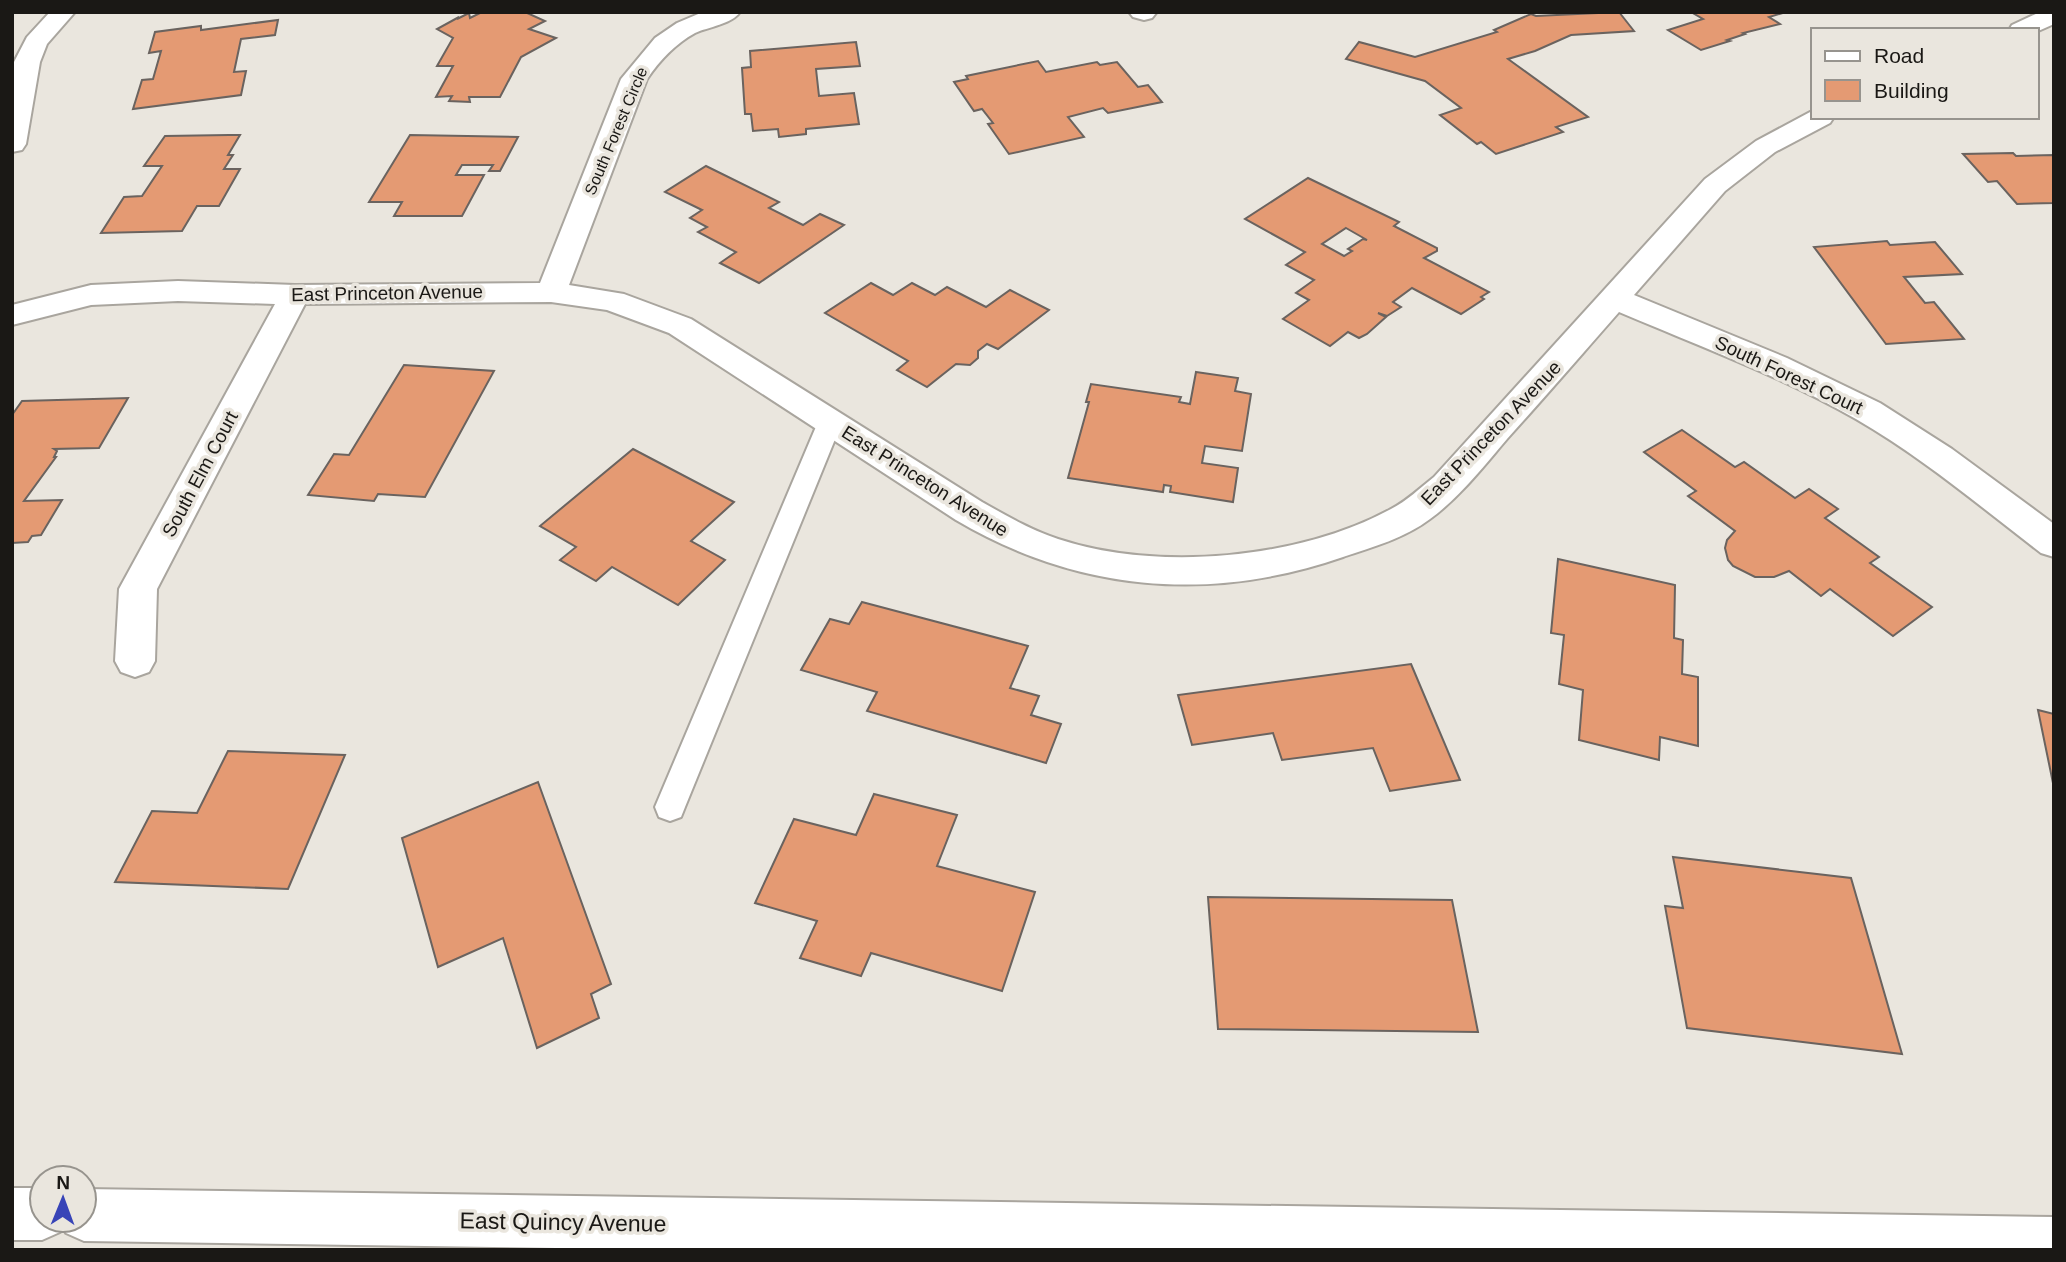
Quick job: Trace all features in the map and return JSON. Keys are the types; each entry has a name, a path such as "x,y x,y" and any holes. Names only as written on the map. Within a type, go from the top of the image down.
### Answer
{"street":[{"path":"12,144 27,62 36,42 63,12"},
{"name":"South Forest Circle","path":"551,292 634,79 648,57 662,43 681,30 728,12"},
{"path":"2025,28 2054,15"},
{"name":"East Princeton Avenue","path":"12,315 91,295 178,291 295,295 551,292 613,301 680,326 1002,530 1076,557 1155,571 1202,571 1282,562 1332,548 1375,532 1416,511 1446,486 1616,299 1643,264 1715,185 1746,158 1779,136 1817,119"},
{"name":"South Elm Court","path":"135,661 138,589 295,295"},
{"name":"South Forest Court","path":"1616,299 1819,385 1868,411 1920,443 2054,543"},
{"name":"East Quincy Avenue","path":"98,1214 1042,1239 2054,1243"}],"lane":[{"path":"670,807 830,422"}],"building":[{"path":"482,12 525,12 545,21 529,29 556,38 521,57 500,97 469,97 470,102 449,101 452,96 436,97 453,66 437,66 453,38 437,29 469,13 470,18"},
{"path":"1619,12 1634,31 1571,35 1535,51 1508,59 1588,117 1556,127 1563,132 1496,154 1481,142 1477,144 1440,115 1461,108 1425,81 1346,59 1359,42 1415,57 1497,32 1494,30 1531,14 1536,16"},
{"path":"1691,12 1786,12 1769,17 1780,24 1743,33 1745,34 1727,40 1730,41 1701,50 1668,30 1703,19"},
{"path":"278,20 275,35 241,39 234,72 246,71 241,95 133,109 142,80 153,79 161,51 149,53 155,32 201,26 201,30"},
{"path":"856,42 860,66 816,69 819,96 854,93 859,124 806,129 806,134 779,137 778,129 753,131 751,114 745,114 742,68 751,67 750,51"},
{"path":"1038,61 1046,72 1097,62 1100,65 1117,62 1138,87 1148,85 1162,102 1108,113 1103,108 1068,117 1084,137 1009,154 988,124 993,123 982,109 974,111 954,82 968,79 966,76"},
{"path":"240,135 228,155 233,155 224,169 240,169 219,206 197,206 182,231 101,233 124,197 142,196 162,166 144,166 165,136"},
{"path":"410,135 518,137 500,171 489,171 493,165 462,165 456,175 484,175 462,216 394,216 402,202 369,202"},
{"path":"2013,153 2016,156 2054,155 2054,203 2017,204 1997,181 1988,182 1963,154"},
{"path":"706,166 779,202 769,208 803,225 820,214 844,225 759,283 720,263 736,252 698,232 707,227 690,218 702,210 665,192"},
{"path":"1308,178 1399,222 1394,226 1437,248 1437,251 1424,258 1489,292 1481,297 1484,299 1461,314 1412,288 1393,302 1401,307 1387,316 1378,313 1386,317 1367,334 1359,338 1348,332 1330,346 1283,319 1309,300 1296,293 1314,280 1286,265 1305,252 1245,219","holes":["1346,228 1367,240 1363,239 1348,249 1352,251 1344,256 1322,244"]},
{"path":"1887,241 1890,245 1935,242 1962,274 1904,277 1925,303 1934,302 1964,339 1886,344 1814,247"},
{"path":"871,283 893,295 912,283 935,295 947,287 986,307 1010,290 1049,310 998,349 987,344 978,351 978,358 970,365 956,364 927,387 897,370 908,361 825,313"},
{"path":"404,365 494,371 425,497 378,494 374,501 308,495 334,454 349,455"},
{"path":"1196,372 1238,378 1235,391 1251,394 1242,451 1205,446 1202,463 1238,468 1233,502 1170,492 1171,486 1164,485 1163,492 1068,478 1089,402 1086,402 1091,384 1181,397 1179,402 1190,404"},
{"path":"128,398 99,448 54,449 57,451 56,457 24,501 62,500 41,535 32,536 28,542 12,543 12,415 22,401"},
{"path":"1682,430 1735,467 1744,462 1795,498 1809,489 1838,509 1825,518 1879,557 1870,563 1932,607 1893,636 1830,589 1821,596 1789,571 1774,577 1755,577 1733,566 1728,560 1725,548 1727,540 1735,531 1688,496 1696,491 1644,452"},
{"path":"633,449 734,502 691,541 725,560 678,605 612,567 596,581 560,560 576,547 540,526"},
{"path":"1558,559 1675,585 1674,638 1683,640 1682,674 1698,677 1698,746 1660,737 1659,760 1579,740 1583,690 1559,684 1564,635 1551,633"},
{"path":"862,602 1028,646 1010,688 1039,696 1031,715 1061,724 1046,763 867,711 877,692 801,670 830,619 849,624"},
{"path":"1411,664 1460,780 1390,791 1373,748 1282,760 1273,733 1192,745 1178,695"},
{"path":"2038,710 2054,714 2054,788"},
{"path":"228,751 345,755 288,889 115,882 152,811 197,813"},
{"path":"538,782 611,984 591,994 599,1018 537,1048 503,938 438,967 402,838"},
{"path":"874,794 957,815 937,866 1035,892 1002,991 871,953 861,976 800,958 817,921 755,903 794,819 856,835"},
{"path":"1673,857 1851,878 1902,1054 1687,1028 1665,906 1683,908"},
{"path":"1208,897 1452,900 1478,1032 1218,1029"}]}
